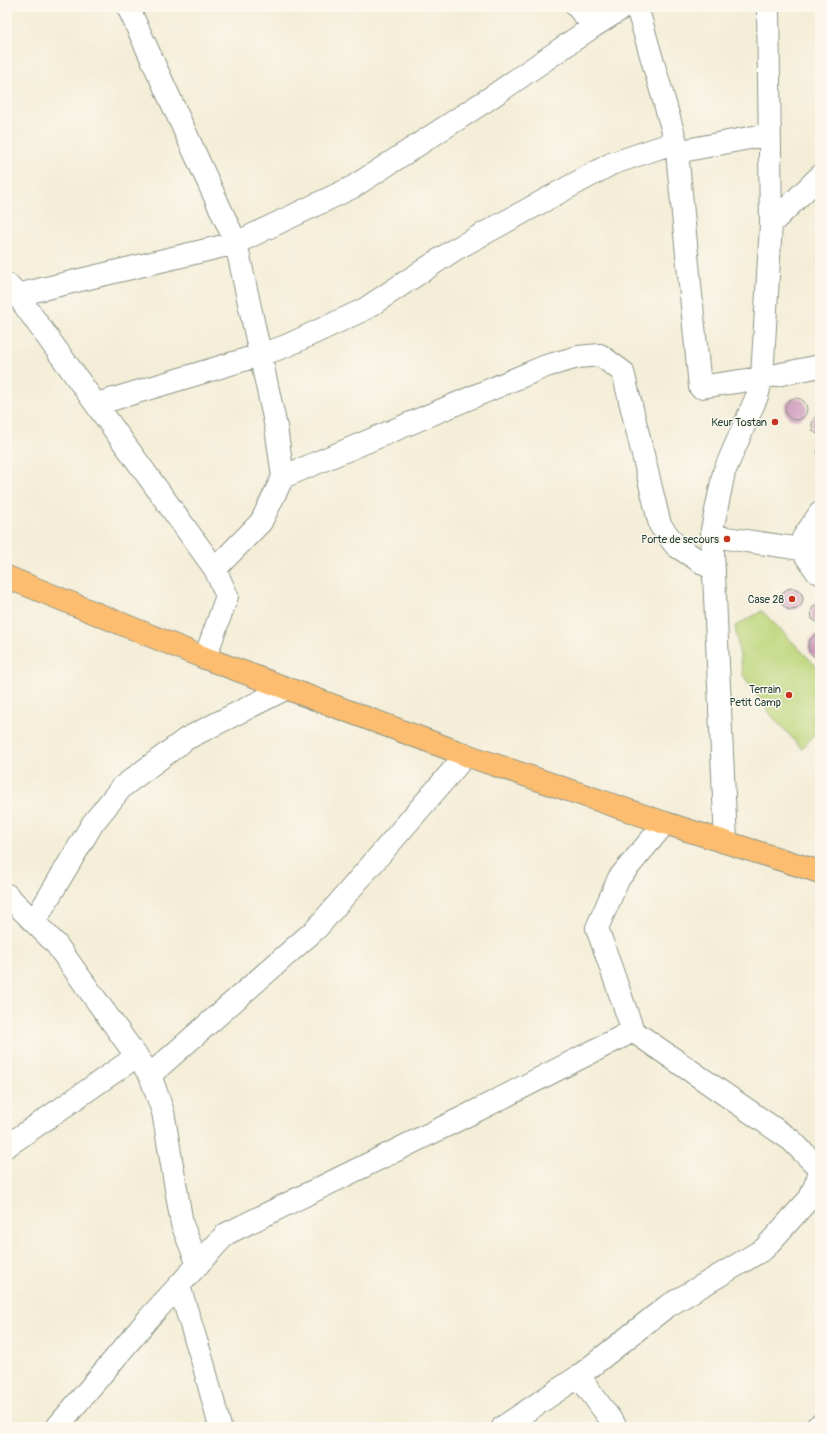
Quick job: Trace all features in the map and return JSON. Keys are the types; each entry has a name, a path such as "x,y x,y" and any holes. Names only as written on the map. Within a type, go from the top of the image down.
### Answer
{"main road":[{"path":"7,577 205,658 466,755 665,823 820,872"}],"street":[{"path":"128,7 236,243 276,427 283,477 261,522 215,569"},
{"path":"576,7 594,26"},
{"path":"205,658 227,596 215,569 12,289 236,243 353,187 490,98 624,7"},
{"path":"637,7 677,147 700,387 762,378 820,366"},
{"path":"726,842 712,530 724,472 757,396 762,378 771,224 768,7"},
{"path":"96,404 286,346 365,309 454,250 611,164 677,147 769,134"},
{"path":"771,224 820,176"},
{"path":"283,477 546,366 578,357 600,355 623,372 660,525 676,546 714,570"},
{"path":"819,575 810,549 803,538 820,513"},
{"path":"712,536 810,549"},
{"path":"34,922 93,823 122,786 186,739 287,688"},
{"path":"150,1075 317,928 466,755"},
{"path":"665,823 619,878 597,928 634,1031 791,1140 820,1169"},
{"path":"7,895 56,944 150,1075 163,1112 182,1224 198,1265"},
{"path":"57,1427 149,1318 226,1234 472,1113 634,1031"},
{"path":"7,1146 137,1056"},
{"path":"503,1427 579,1376 666,1307 764,1249 810,1198 820,1173"},
{"path":"179,1286 203,1363 220,1427"},
{"path":"579,1376 616,1427"}],"green space":[{"name":"Terrain Petit Camp","path":"762,611 820,670 820,727 802,749 771,715 743,675 735,626"}],"building":[{"path":"792,398 800,398 807,405 807,413 800,420 792,420 785,413 785,405"},
{"path":"820,415 820,436 813,431 812,425 813,419"},
{"path":"820,444 820,460 817,452"},
{"name":"Case 28","path":"788,588 796,588 803,595 803,603 796,610 788,610 781,603 781,595"},
{"path":"820,602 820,624 812,619 811,612 813,607"},
{"path":"820,634 819,658 813,656 809,651 808,645 810,640 815,635"}],"place":[{"name":"Keur Tostan","path":"775,422"},
{"name":"Porte de secours","path":"727,539"},
{"name":"Case 28","path":"792,599"},
{"name":"Terrain Petit Camp","path":"789,695"}]}
